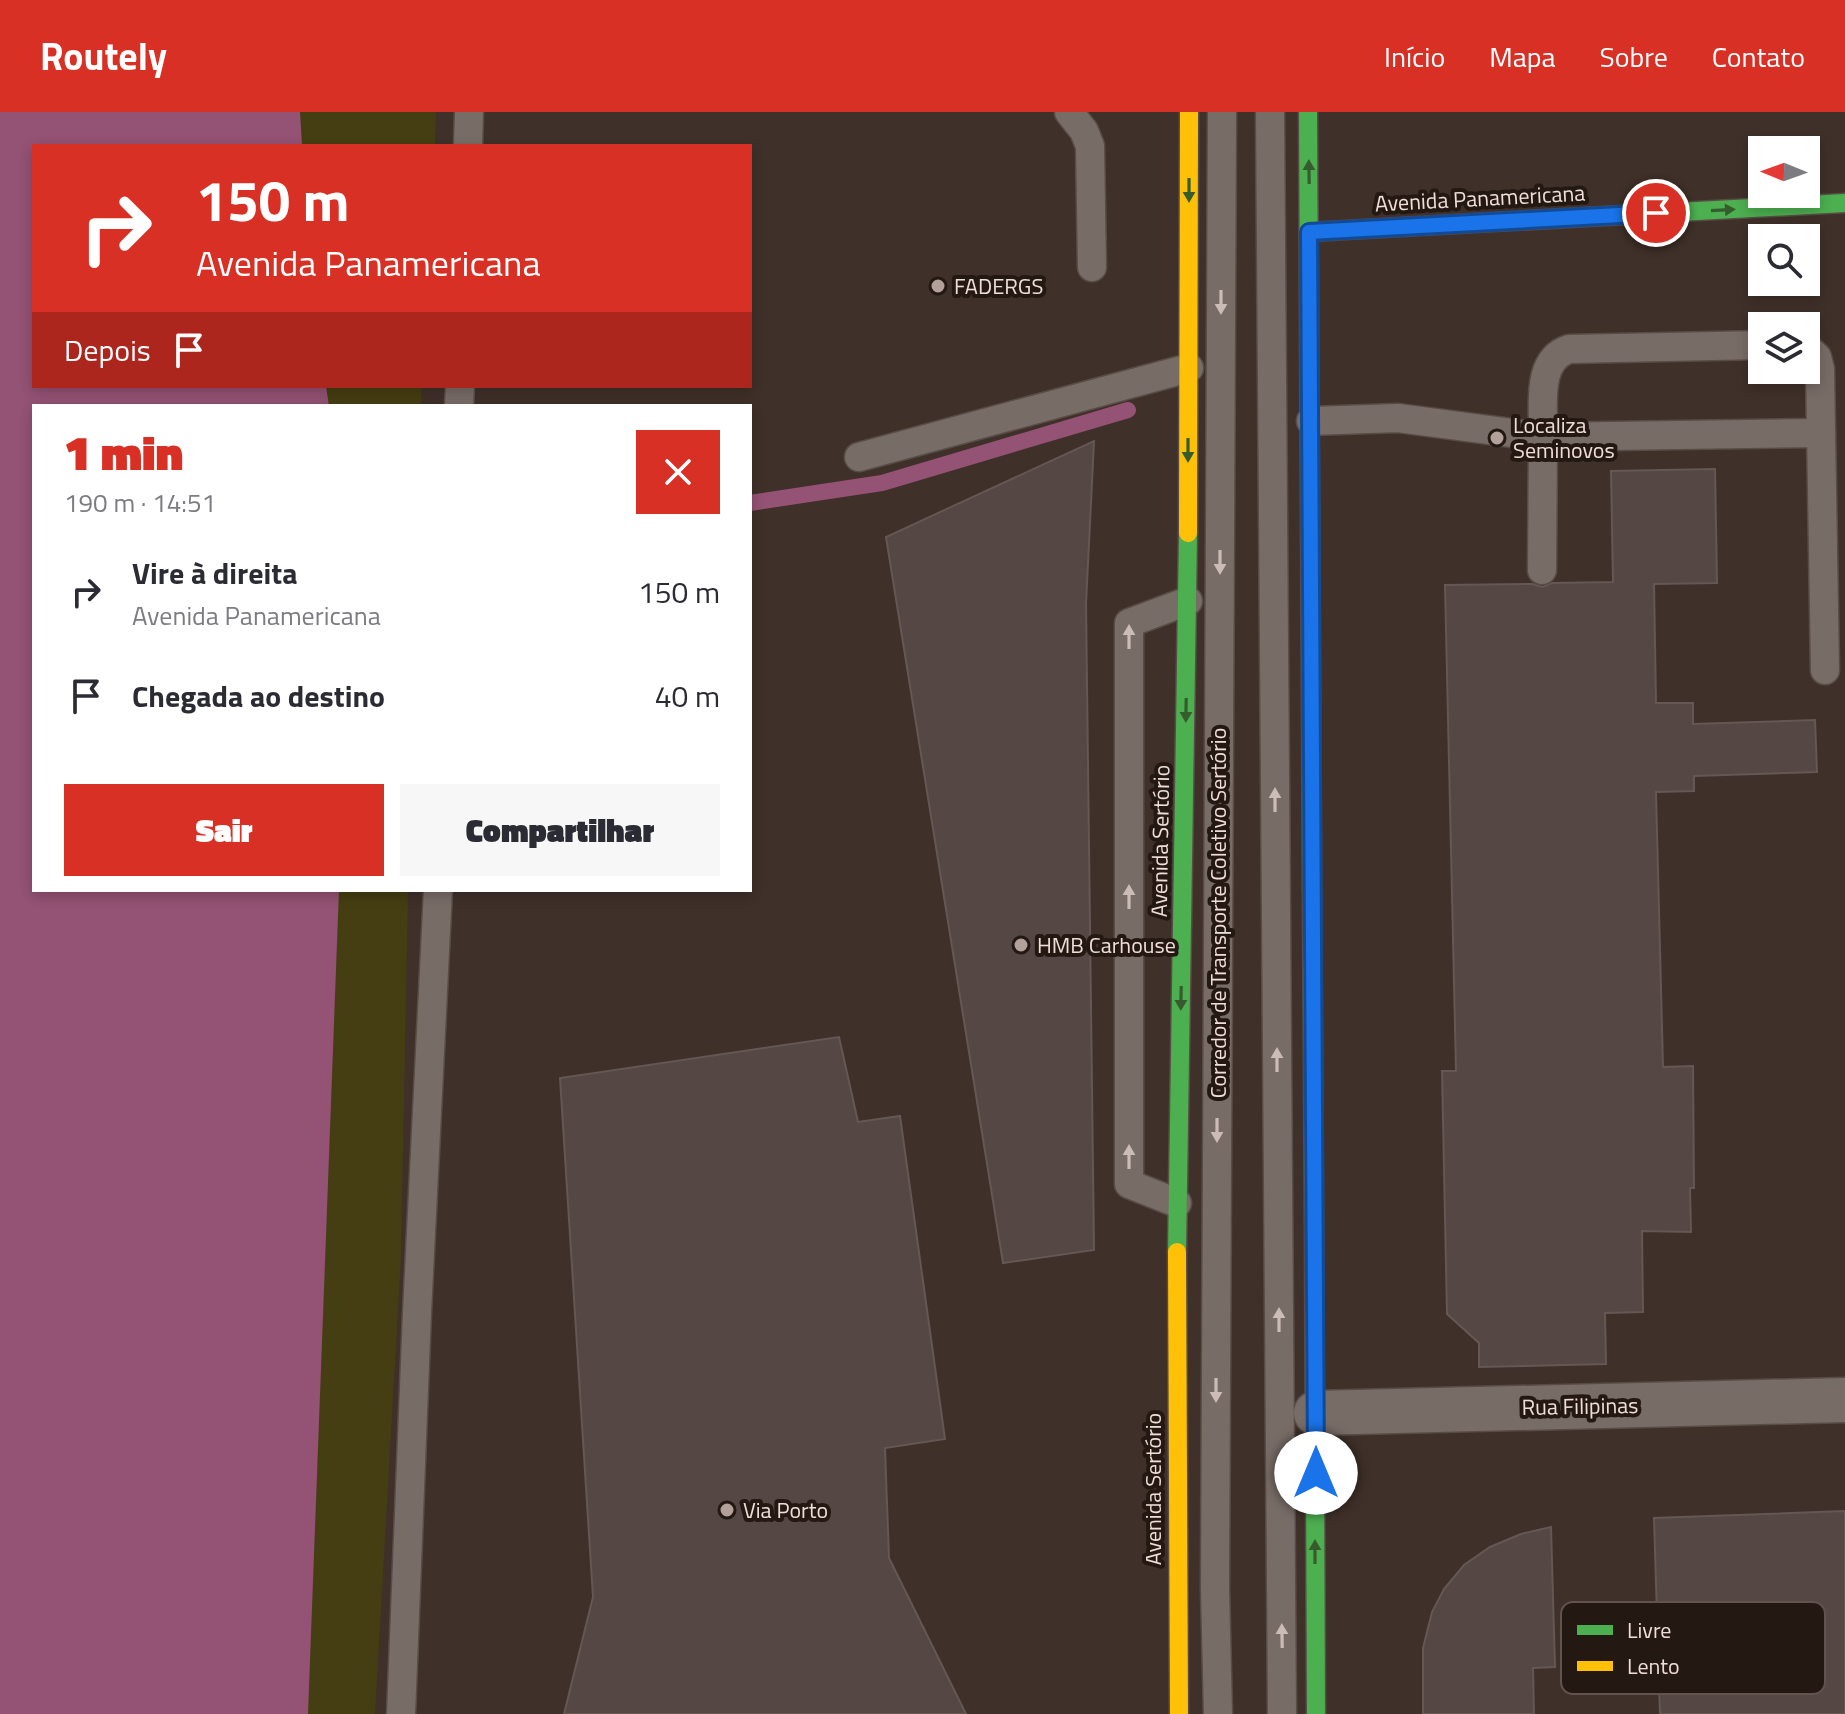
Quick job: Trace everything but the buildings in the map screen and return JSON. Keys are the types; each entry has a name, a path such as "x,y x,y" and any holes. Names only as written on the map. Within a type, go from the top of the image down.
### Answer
{"main road":[{"name":"Avenida Sertório","path":"1179,1714 1177,1203 1188,601 1189,112"},
{"path":"1308,112 1316,1714"},
{"name":"Avenida Panamericana","path":"1309,232 1845,203"}],"street":[{"name":"Rua Filipinas","path":"1316,1413 1845,1400"}],"lane":[{"path":"468,144 469,112"},
{"path":"1069,112 1084,131 1090,146 1092,267"},
{"name":"Corredor de Transporte Coletivo Sertório","path":"1218,1714 1215,1589 1222,112"},
{"path":"1270,112 1282,1714"},
{"path":"1542,570 1543,437 1546,373 1550,361 1558,353 1569,349 1748,345"},
{"path":"859,457 1189,368"},
{"path":"1820,369 1825,670"},
{"path":"1311,421 1398,418 1543,437 1821,433"},
{"path":"1177,1203 1129,1184 1129,623 1188,601"},
{"path":"401,1714 438,892"}],"shaded area":[{"path":"0,112 436,112 435,144 32,144 32,388 422,388 421,404 32,404 32,892 408,892 401,1256 375,1714 0,1714"},
{"path":"0,112 300,112 302,144 32,144 32,388 326,388 329,404 32,404 32,892 339,892 308,1714 0,1714"}],"waterway":[{"path":"752,503 882,483 1128,410"}],"traffic: fast":[{"path":"1308,112 1312,889"},
{"path":"1309,232 1845,203"},
{"path":"1177,1252 1188,533"},
{"path":"1314,1222 1316,1714"}],"traffic: slow":[{"path":"1188,533 1189,112"},
{"path":"1312,889 1314,1222"},
{"path":"1177,1252 1179,1714"}],"place":[{"name":"FADERGS","path":"938,286"},
{"name":"Localiza Seminovos","path":"1497,438"},
{"name":"HMB Carhouse","path":"1021,945"},
{"name":"Via Porto","path":"727,1510"}],"route":[{"path":"1316,1473 1309,232 1656,213"}]}
